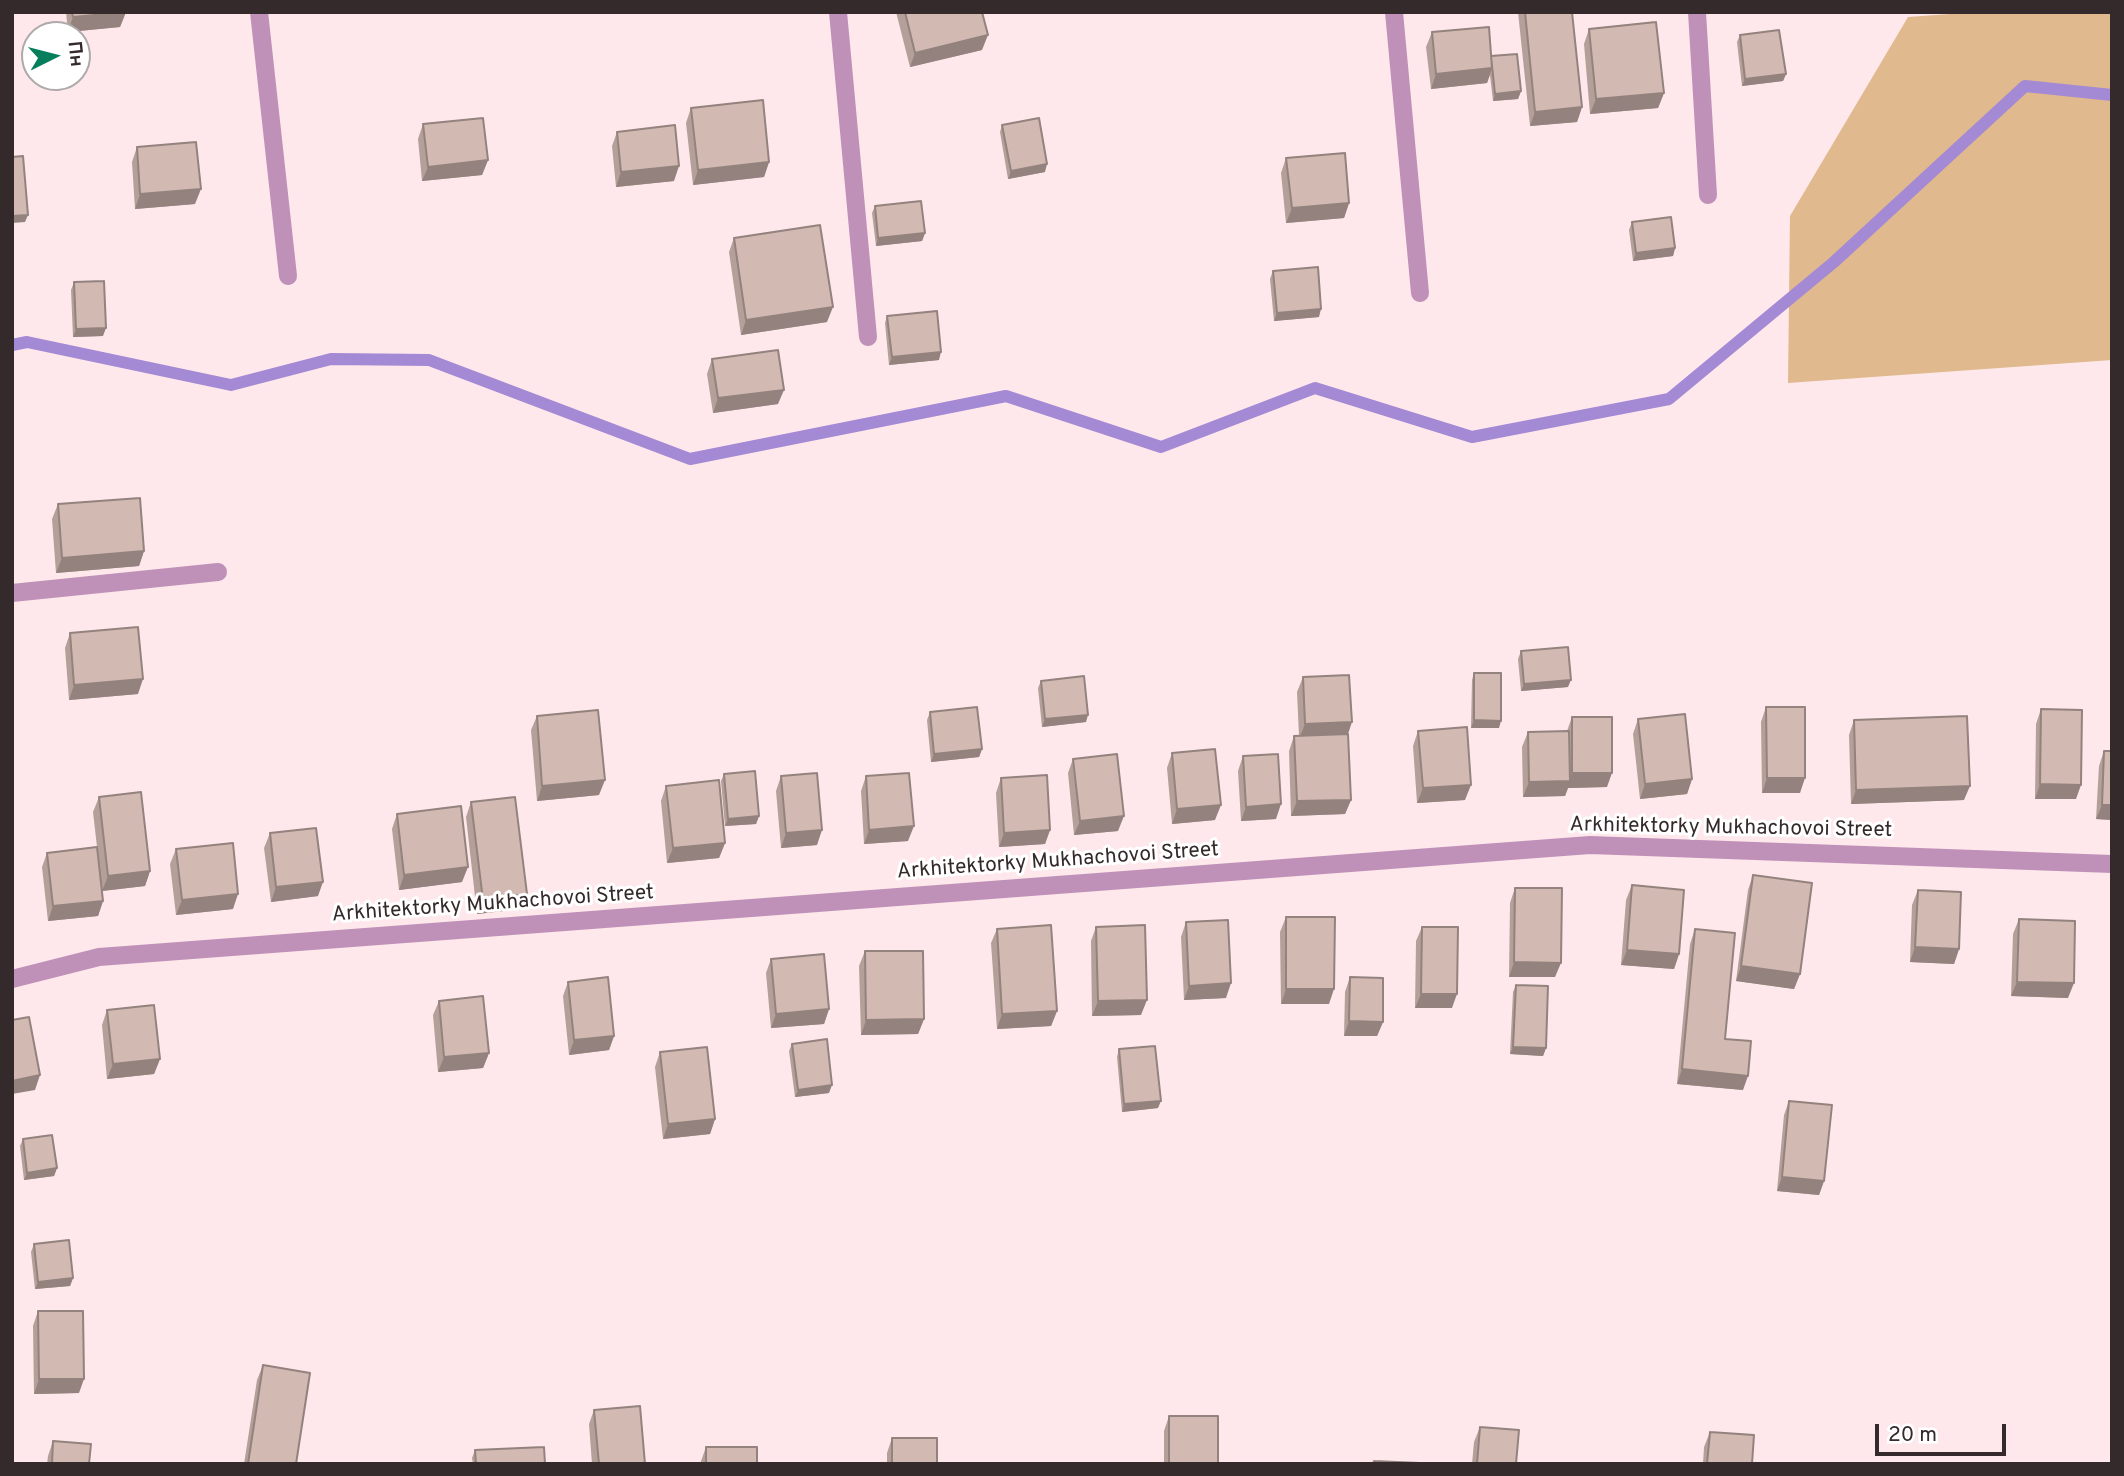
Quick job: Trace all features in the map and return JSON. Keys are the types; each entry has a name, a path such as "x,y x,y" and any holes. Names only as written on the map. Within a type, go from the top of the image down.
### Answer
{"street":[{"path":"259,12 288,276"},
{"path":"838,12 868,337"},
{"path":"1394,12 1420,293"},
{"path":"1697,12 1709,195"},
{"path":"12,593 218,572"},
{"name":"Arkhitektorky Mukhachovoi Street","path":"12,979 99,957 1590,845 2112,864"}],"shaded area":[{"path":"1978,12 2112,12 2112,360 1788,383 1790,216 1908,17"}],"building":[{"path":"72,12 126,12 73,17"},
{"path":"905,12 982,12 988,35 915,53"},
{"path":"1525,12 1572,12 1582,107 1535,112"},
{"path":"1656,22 1664,93 1596,99 1589,29"},
{"path":"1489,27 1492,68 1436,74 1432,32"},
{"path":"1779,30 1786,74 1745,79 1740,35"},
{"path":"1517,54 1521,91 1495,94 1491,56"},
{"path":"763,100 769,162 698,170 691,108"},
{"path":"483,118 488,160 428,167 423,124"},
{"path":"1039,118 1047,164 1011,171 1002,125"},
{"path":"675,125 679,166 621,172 617,132"},
{"path":"196,142 201,189 140,194 137,147"},
{"path":"1345,153 1349,203 1292,208 1286,158"},
{"path":"23,156 28,215 12,216 12,157"},
{"path":"921,201 925,233 878,238 875,206"},
{"path":"1671,217 1675,248 1636,253 1632,222"},
{"path":"820,225 833,307 746,320 734,238"},
{"path":"1318,267 1321,309 1277,313 1273,271"},
{"path":"104,281 106,328 76,329 74,282"},
{"path":"937,311 941,352 892,357 887,316"},
{"path":"778,350 784,390 718,398 712,359"},
{"path":"140,498 144,551 62,558 58,504"},
{"path":"138,627 143,679 74,685 70,633"},
{"path":"1568,647 1571,680 1524,684 1521,651"},
{"path":"1474,673 1501,673 1501,721 1474,720"},
{"path":"1349,675 1352,722 1305,724 1303,677"},
{"path":"1084,676 1088,715 1045,719 1041,681"},
{"path":"977,707 982,749 934,754 930,712"},
{"path":"1766,707 1805,707 1805,778 1767,778"},
{"path":"2041,709 2082,710 2081,785 2040,784"},
{"path":"598,710 605,780 542,786 537,716"},
{"path":"1685,714 1692,779 1645,784 1638,719"},
{"path":"1967,716 1970,786 1856,790 1854,720"},
{"path":"1572,717 1612,717 1612,773 1572,773"},
{"path":"1467,727 1471,785 1423,788 1418,731"},
{"path":"1569,731 1570,781 1529,782 1528,732"},
{"path":"1348,734 1351,800 1297,801 1294,736"},
{"path":"1215,749 1221,805 1177,809 1172,753"},
{"path":"2104,751 2112,751 2112,805 2102,805"},
{"path":"1117,754 1124,816 1080,821 1073,759"},
{"path":"1278,754 1281,804 1246,807 1243,756"},
{"path":"755,771 759,816 728,819 724,774"},
{"path":"817,773 822,830 786,833 781,776"},
{"path":"909,773 914,826 869,830 866,776"},
{"path":"1047,775 1050,830 1004,833 1001,778"},
{"path":"719,780 725,843 673,848 666,786"},
{"path":"141,792 150,871 108,876 99,797"},
{"path":"515,797 527,894 483,900 471,802"},
{"path":"461,806 468,867 404,875 397,814"},
{"path":"316,828 323,882 276,887 270,833"},
{"path":"233,843 238,894 182,900 176,849"},
{"path":"97,847 103,901 53,906 47,853"},
{"path":"1753,875 1812,883 1800,974 1741,966"},
{"path":"1632,885 1684,890 1679,954 1627,950"},
{"path":"1515,888 1562,888 1561,963 1514,962"},
{"path":"1918,890 1961,892 1959,949 1915,947"},
{"path":"1286,917 1335,917 1334,989 1286,989"},
{"path":"2019,919 2075,921 2074,983 2017,982"},
{"path":"1228,920 1231,983 1189,986 1186,922"},
{"path":"1051,925 1057,1011 1002,1014 997,929"},
{"path":"1145,925 1147,1000 1098,1001 1096,927"},
{"path":"1422,927 1458,927 1457,994 1421,994"},
{"path":"1695,929 1735,933 1725,1039 1751,1041 1748,1076 1682,1069"},
{"path":"865,951 923,951 924,1019 866,1020"},
{"path":"824,954 829,1009 776,1014 771,959"},
{"path":"608,977 614,1036 574,1040 568,982"},
{"path":"1350,977 1383,978 1383,1022 1349,1021"},
{"path":"1516,985 1548,986 1546,1048 1513,1047"},
{"path":"483,996 489,1053 444,1057 439,1001"},
{"path":"154,1005 160,1059 113,1064 107,1010"},
{"path":"29,1017 40,1075 12,1081 12,1020"},
{"path":"827,1039 832,1085 798,1090 792,1044"},
{"path":"1155,1046 1161,1101 1124,1104 1119,1049"},
{"path":"707,1047 715,1119 668,1124 660,1052"},
{"path":"1789,1101 1832,1105 1824,1181 1782,1177"},
{"path":"52,1135 57,1168 27,1173 23,1139"},
{"path":"69,1240 73,1278 38,1282 34,1244"},
{"path":"38,1311 83,1311 84,1379 39,1379"},
{"path":"263,1365 310,1373 296,1464 248,1464"},
{"path":"640,1406 645,1464 599,1464 594,1410"},
{"path":"1169,1416 1218,1416 1218,1464 1169,1464"},
{"path":"1480,1427 1519,1430 1516,1464 1477,1464"},
{"path":"1710,1432 1754,1435 1752,1464 1707,1464"},
{"path":"892,1438 937,1438 937,1464 892,1464"},
{"path":"53,1441 91,1444 89,1464 52,1464"},
{"path":"544,1447 545,1464 476,1464 475,1450"},
{"path":"706,1447 757,1447 757,1464 706,1464"},
{"path":"1374,1461 1420,1463 1420,1464 1373,1464"}],"waterway":[{"path":"12,345 27,342 231,385 331,359 429,360 690,459 1006,396 1161,447 1315,388 1472,437 1669,399 1834,262 2025,86 2112,95"}]}
